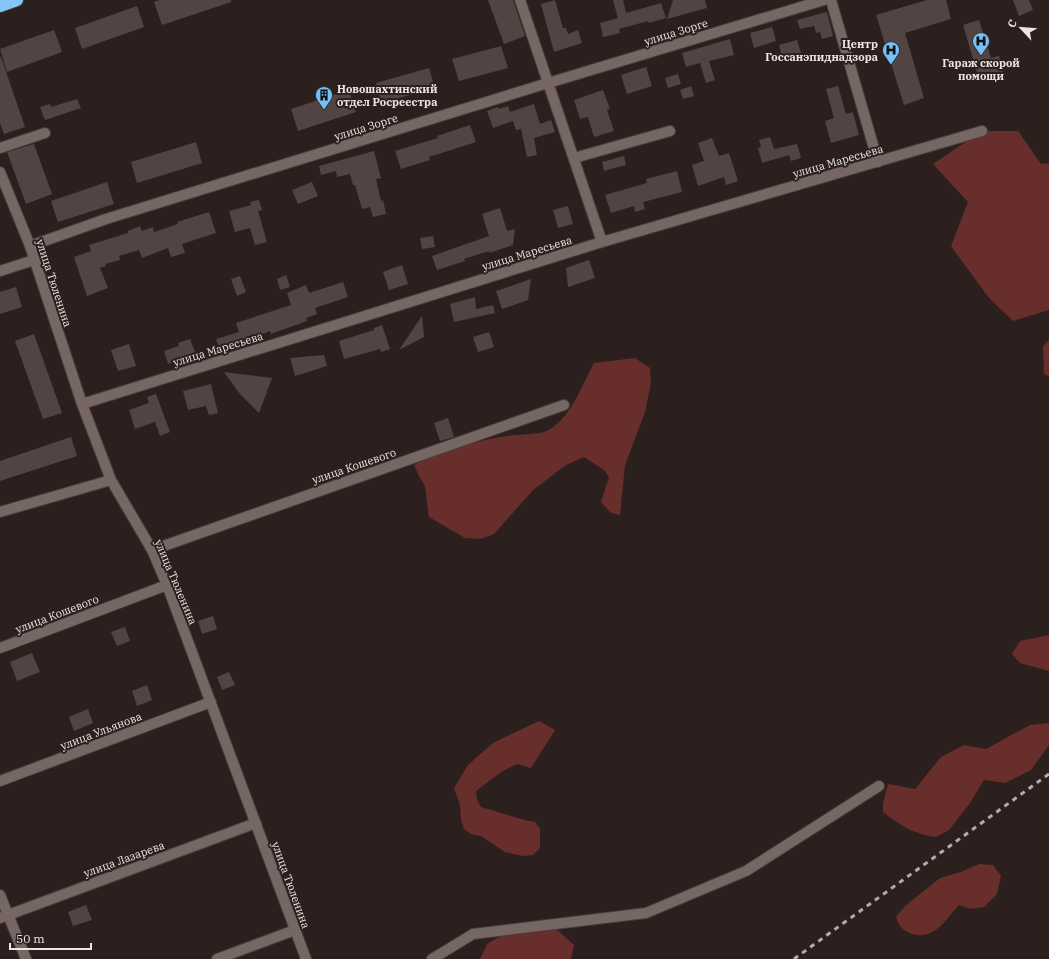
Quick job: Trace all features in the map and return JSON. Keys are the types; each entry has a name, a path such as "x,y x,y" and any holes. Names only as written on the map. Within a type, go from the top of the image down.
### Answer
{"highway":[{"path":"0,6 17,0"}],"street":[{"path":"520,0 602,242"},
{"name":"улица Зорге","path":"30,246 106,219 824,0"},
{"path":"831,0 878,162"},
{"path":"574,158 670,131"},
{"name":"улица Маресьева","path":"82,404 602,242 982,131"},
{"path":"0,148 45,133"},
{"name":"улица Тюленина","path":"0,172 30,246 82,404 111,480 152,550 167,585 306,959"},
{"path":"0,271 34,260"},
{"name":"улица Кошевого","path":"152,550 564,405"},
{"path":"0,512 111,480"},
{"name":"улица Кошевого","path":"0,648 167,585"},
{"name":"улица Ульянова","path":"0,781 211,702"},
{"path":"435,957 472,934 646,913 746,872 879,786"},
{"name":"улица Лазарева","path":"4,916 256,823"},
{"path":"0,895 4,916 26,959"},
{"path":"217,959 295,930"}],"shaded area":[{"path":"982,131 1018,131 1041,164 1049,163 1049,310 1013,321 989,298 951,246 968,202 933,164"},
{"path":"1049,340 1049,376 1044,374 1043,346"},
{"path":"635,358 650,368 651,382 645,412 625,465 620,515 611,513 601,502 609,477 604,470 584,457 566,465 533,490 494,534 480,539 465,538 429,517 425,486 414,465 436,455 471,443 511,435 545,432 564,417 576,400 594,363"},
{"path":"1049,635 1049,671 1020,663 1012,654 1020,641"},
{"path":"539,721 555,730 531,768 517,764 501,772 476,791 477,800 481,807 535,822 540,829 540,848 533,855 523,856 505,852 481,836 471,834 464,829 461,819 460,805 454,788 468,765 493,743"},
{"path":"1049,723 1049,745 1031,770 1005,783 984,780 970,803 949,830 936,837 921,834 908,829 883,812 883,803 888,784 915,789 941,757 964,745 986,749 1030,725"},
{"path":"979,864 993,865 1001,876 997,894 984,907 970,909 959,905 939,927 933,932 927,934 912,934 902,928 898,923 896,917 905,906 940,878 961,872"},
{"path":"553,926 574,945 571,959 480,959 487,944 509,931"}],"building":[{"path":"160,0 231,0 231,2 162,25 154,2"},
{"path":"488,0 513,0 525,36 504,44"},
{"path":"555,0 563,28 566,28 568,34 578,30 582,43 554,52 541,4"},
{"path":"613,0 623,0 626,13 661,3 666,18 619,29 620,33 603,37 600,23 618,18"},
{"path":"673,0 705,0 707,8 667,19"},
{"path":"927,0 946,0 951,19 905,33 924,98 904,105 876,15"},
{"path":"1013,0 1029,0 1033,10 1019,16"},
{"path":"137,6 144,27 82,49 75,28"},
{"path":"827,12 833,36 822,39 820,32 816,33 814,26 800,29 797,20"},
{"path":"979,20 991,58 999,56 1004,71 979,79 963,25"},
{"path":"772,27 776,41 754,48 750,33"},
{"path":"54,30 62,52 7,72 0,49"},
{"path":"730,39 734,55 709,61 715,80 706,83 700,63 686,67 682,53"},
{"path":"797,40 802,56 783,61 779,45"},
{"path":"501,46 508,68 459,81 452,59"},
{"path":"0,57 25,127 4,134 0,123"},
{"path":"646,67 652,86 627,94 621,75"},
{"path":"429,68 435,88 381,103 376,83"},
{"path":"678,74 681,84 668,88 665,78"},
{"path":"691,86 694,96 683,99 680,90"},
{"path":"838,86 846,114 853,112 859,135 831,143 825,121 834,118 826,89"},
{"name":"Новошахтинский отдел Росреестра","path":"349,90 356,112 298,131 291,109"},
{"path":"603,90 610,109 607,110 614,131 594,137 588,117 580,119 574,100"},
{"path":"77,99 81,108 45,120 40,107 50,104 51,107"},
{"path":"534,104 540,124 551,120 555,132 534,138 537,155 527,157 521,129 516,130 513,121 493,128 487,111 498,107 499,109 508,106 510,112"},
{"path":"470,125 476,142 429,157 430,160 401,169 395,151 438,138 437,136"},
{"path":"770,137 774,149 797,144 801,158 791,161 789,155 762,163 758,148 761,147 759,140"},
{"path":"712,138 719,156 729,153 738,181 726,185 724,177 698,186 692,165 704,161 698,143"},
{"path":"196,142 202,163 137,183 131,162"},
{"path":"34,144 52,194 26,204 7,152"},
{"path":"374,151 381,178 376,179 381,201 383,200 386,214 373,217 370,207 362,209 350,174 337,177 336,171 321,175 319,166"},
{"path":"624,156 626,165 604,171 602,162"},
{"path":"677,171 682,192 643,202 645,209 635,212 634,206 611,213 605,195 647,183 646,179"},
{"path":"107,182 114,204 58,222 51,201"},
{"path":"312,182 318,196 298,204 292,190"},
{"path":"259,200 262,210 258,211 267,242 255,245 250,228 235,232 229,211 251,205 250,202"},
{"path":"568,206 573,224 558,228 553,210"},
{"path":"500,208 507,231 515,229 513,245 489,253 489,251 473,256 464,259 465,261 437,270 432,256 489,236 482,214"},
{"path":"209,212 216,233 182,244 185,253 171,257 168,248 142,258 139,250 119,256 120,260 105,264 106,266 100,268 108,288 87,296 74,257 91,251 89,245 128,233 128,231 140,226 142,231 153,227 154,232 178,224 177,222"},
{"path":"433,236 435,247 422,249 420,238"},
{"path":"589,260 595,278 568,287 566,268"},
{"path":"402,265 408,284 389,290 383,272"},
{"path":"286,275 290,287 280,290 277,279"},
{"path":"240,276 246,292 237,296 231,279"},
{"path":"531,279 528,300 502,309 496,291"},
{"path":"343,282 348,297 315,308 317,314 306,318 307,321 271,334 270,331 255,337 255,339 220,350 216,339 239,332 236,323 291,305 287,293 306,285 309,293"},
{"path":"16,287 22,307 0,314 0,292"},
{"path":"475,297 476,309 493,305 495,313 454,322 450,304"},
{"path":"422,316 424,337 399,350 409,335"},
{"path":"382,325 390,349 381,352 380,349 344,359 339,341 374,330 374,328"},
{"path":"489,332 494,347 478,352 473,337"},
{"path":"34,334 62,413 43,419 15,341"},
{"path":"190,339 196,355 168,364 164,351 179,346 178,343"},
{"path":"129,344 136,366 118,371 111,350"},
{"path":"324,355 327,366 295,376 290,358"},
{"path":"224,372 272,378 259,413 240,394"},
{"path":"211,384 218,413 209,415 206,406 188,410 183,391"},
{"path":"156,394 170,432 160,436 155,422 135,429 129,410 149,403 147,397"},
{"path":"448,418 454,437 440,441 434,423"},
{"path":"71,437 77,456 0,481 0,461"},
{"path":"213,616 217,629 202,634 198,621"},
{"path":"125,627 130,641 117,646 111,632"},
{"path":"32,653 40,672 17,681 10,662"},
{"path":"229,672 235,685 222,690 217,677"},
{"path":"147,685 152,700 137,706 132,691"},
{"path":"88,709 93,723 74,731 69,717"},
{"path":"86,905 92,920 73,926 68,912"}],"railway":[{"path":"794,959 1049,774"}],"place":[{"name":"Гараж скорой помощи","path":"981,56"},
{"name":"Центр Госсанэпиднадзора","path":"891,65"},
{"name":"Новошахтинский отдел Росреестра","path":"324,110"}]}
